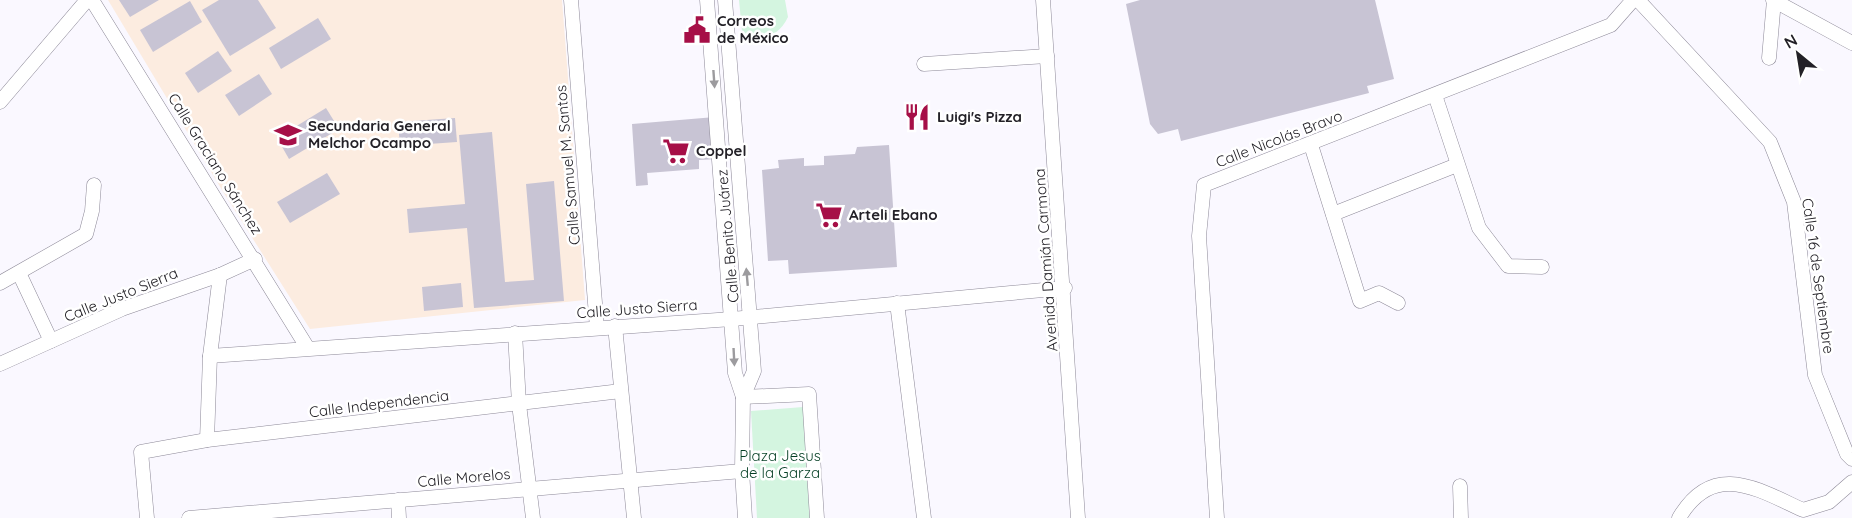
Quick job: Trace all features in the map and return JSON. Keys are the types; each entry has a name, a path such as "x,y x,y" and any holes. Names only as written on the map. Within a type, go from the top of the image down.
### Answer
{"street":[{"path":"0,102 87,0"},
{"name":"Calle Graciano Sánchez","path":"92,0 255,259 307,347"},
{"name":"Calle Samuel M. Santos","path":"571,0 597,328"},
{"name":"Calle Benito Juárez","path":"707,0 735,373 744,397"},
{"name":"Calle Benito Juárez","path":"725,0 754,372 744,397 742,471 745,518"},
{"name":"Avenida Damián Carmona","path":"1043,0 1065,288 1078,518"},
{"name":"Calle Nicolás Bravo","path":"1217,518 1199,236 1204,185 1311,145 1611,25 1633,0"},
{"name":"Calle 16 de Septiembre","path":"1638,0 1770,142 1794,202 1815,375 1847,454 1852,459"},
{"path":"1769,58 1774,0 1852,42"},
{"path":"712,58 729,56"},
{"path":"924,64 1047,56"},
{"path":"1435,95 1479,228 1508,266 1542,267"},
{"path":"1311,145 1360,301 1379,293 1398,303"},
{"path":"1333,214 1458,165"},
{"path":"0,283 86,234 92,211 94,185"},
{"name":"Calle Justo Sierra","path":"0,364 122,309 220,275 255,259"},
{"path":"19,273 51,341"},
{"path":"207,440 210,356 220,275"},
{"name":"Calle Justo Sierra","path":"210,356 307,347 732,319 751,315 1065,288"},
{"path":"897,303 924,518"},
{"path":"615,326 634,518"},
{"path":"515,333 519,404 533,518"},
{"name":"Calle Independencia","path":"147,518 141,452 207,440 621,391"},
{"path":"744,397 809,394 818,518"},
{"name":"Calle Morelos","path":"189,518 742,471"},
{"path":"1679,518 1700,494 1718,484 1745,484 1803,510 1829,502 1852,482"},
{"path":"1460,486 1461,518"},
{"path":"398,500 399,518"}],"shaded area":[{"path":"108,0 562,0 585,300 310,329 222,190"}],"green space":[{"path":"739,0 785,0 788,17 775,33 743,42"},
{"name":"Plaza Jesus de la Garza","path":"803,407 810,518 757,518 751,411"}],"building":[{"path":"119,0 159,0 130,17"},
{"path":"219,0 258,0 276,28 230,56 202,10"},
{"path":"1140,0 1375,0 1394,79 1367,86 1369,93 1181,141 1178,129 1158,134 1150,124 1126,4"},
{"path":"190,1 202,22 153,52 140,30"},
{"path":"318,18 331,39 281,69 269,48"},
{"path":"218,51 232,71 198,93 185,73"},
{"path":"259,74 272,94 239,116 225,95"},
{"path":"326,108 339,129 289,159 277,138"},
{"name":"Coppel","path":"715,117 718,159 699,160 699,169 647,173 648,185 636,186 632,124"},
{"path":"455,118 457,142 400,146 398,122"},
{"path":"492,132 505,282 534,280 526,184 554,181 564,301 474,308 467,228 409,233 407,209 465,204 459,135"},
{"name":"Arteli Ebano","path":"889,145 897,267 789,274 788,260 768,261 762,170 779,168 778,160 804,158 804,166 824,165 824,156 855,154 857,147"},
{"path":"327,173 340,194 290,223 277,202"},
{"path":"461,283 463,307 424,311 422,287"}],"place":[{"name":"Correos de México","path":"697,30"},
{"name":"Luigi's Pizza","path":"917,117"},
{"name":"Secundaria General Melchor Ocampo","path":"288,135"},
{"name":"Coppel","path":"676,151"},
{"name":"Arteli Ebano","path":"829,215"}]}
